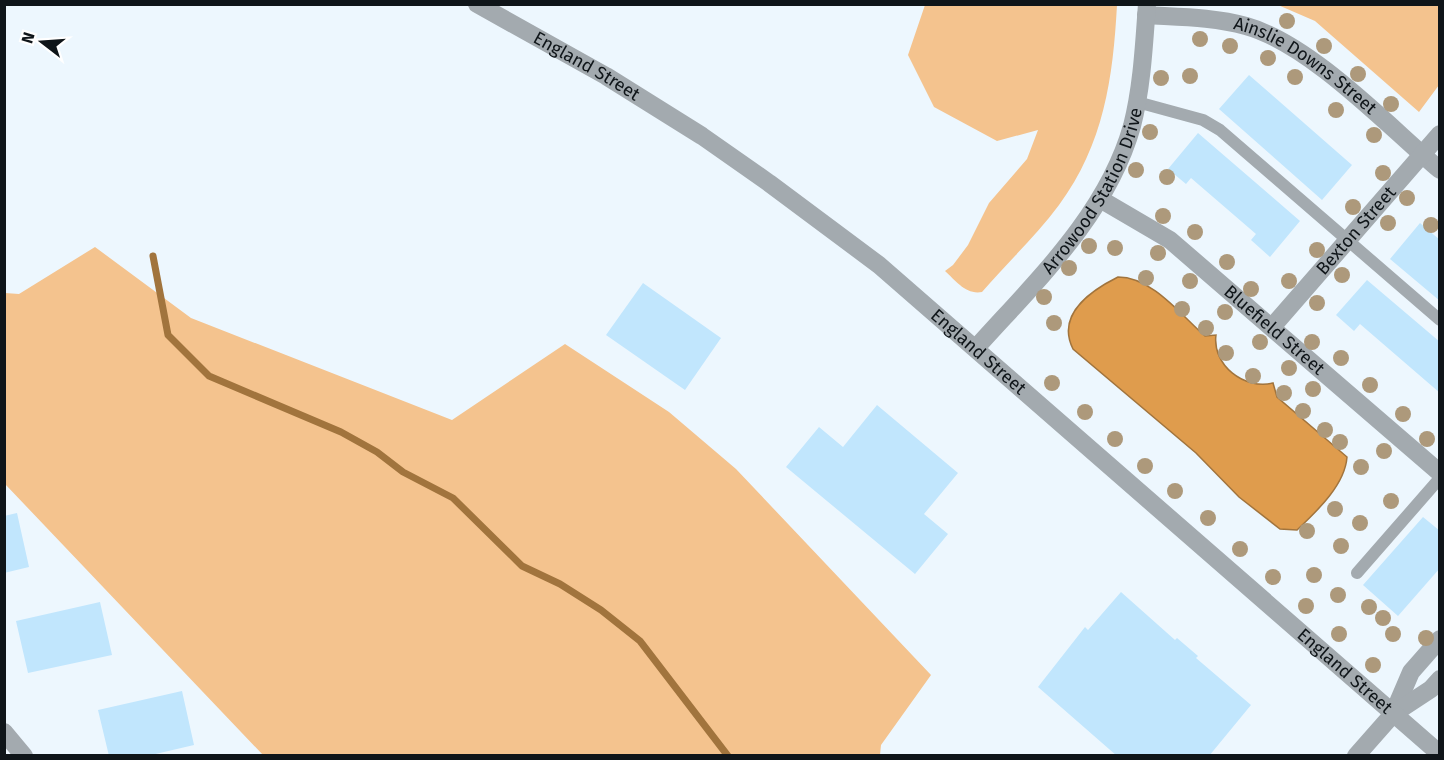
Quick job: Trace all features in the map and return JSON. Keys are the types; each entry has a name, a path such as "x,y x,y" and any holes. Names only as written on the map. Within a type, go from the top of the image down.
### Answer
{"street":[{"name":"England Street","path":"477,4 606,76 769,183 879,265 1440,754"},
{"name":"Arrowood Station Drive","path":"976,348 1064,249 1100,199 1122,155 1137,102 1147,10"},
{"name":"Ainslie Downs Street","path":"1147,10 1216,19 1248,26 1278,39 1310,58 1440,170"},
{"name":"Bexton Street","path":"1272,327 1440,134"},
{"name":"Bluefield Street","path":"1100,199 1170,240 1440,473"},
{"path":"1393,714 1411,672 1440,639"},
{"path":"1356,756 1393,714 1431,689 1440,679"},
{"path":"4,732 24,756"}],"lane":[{"path":"1137,102 1203,120 1220,130 1440,320"},
{"path":"1357,573 1440,478"}],"shaded area":[{"path":"925,5 1117,5 1109,84 1096,134 1086,158 1059,205 982,292 966,289 945,271 953,265 968,245 989,203 1027,159 1038,130 997,141 934,107 908,55"},
{"path":"1278,5 1439,5 1439,85 1419,112 1315,21"},
{"path":"95,247 191,318 452,420 565,344 669,412 736,469 931,675 881,745 880,755 263,755 5,484 5,293 19,294"},
{"path":"1118,277 1142,283 1154,290 1205,336 1216,335 1219,356 1232,373 1251,383 1273,383 1277,397 1347,457 1336,487 1297,530 1280,529 1239,497 1196,453 1073,349 1069,337 1072,315 1087,297"}],"building":[{"path":"1249,75 1352,165 1322,200 1219,109"},
{"path":"1198,133 1300,221 1270,257 1251,240 1256,234 1191,178 1186,184 1168,169"},
{"path":"1420,223 1440,240 1440,301 1390,259"},
{"path":"1367,280 1440,342 1440,393 1360,324 1354,331 1336,315"},
{"path":"643,283 721,338 685,390 606,335"},
{"path":"877,405 958,473 924,514 948,534 915,574 786,467 819,427 843,447"},
{"path":"17,513 29,567 4,573 4,516"},
{"path":"1423,517 1440,531 1440,568 1398,616 1363,585"},
{"path":"1121,592 1175,640 1177,638 1198,656 1196,658 1251,705 1209,756 1117,756 1038,687 1085,627 1088,630"},
{"path":"100,602 112,655 28,673 16,621"},
{"path":"182,691 194,745 147,756 109,756 98,710"}],"waterway":[{"path":"153,256 168,335 209,376 341,432 377,452 403,472 453,498 522,566 560,584 601,610 640,641 728,756"}]}
